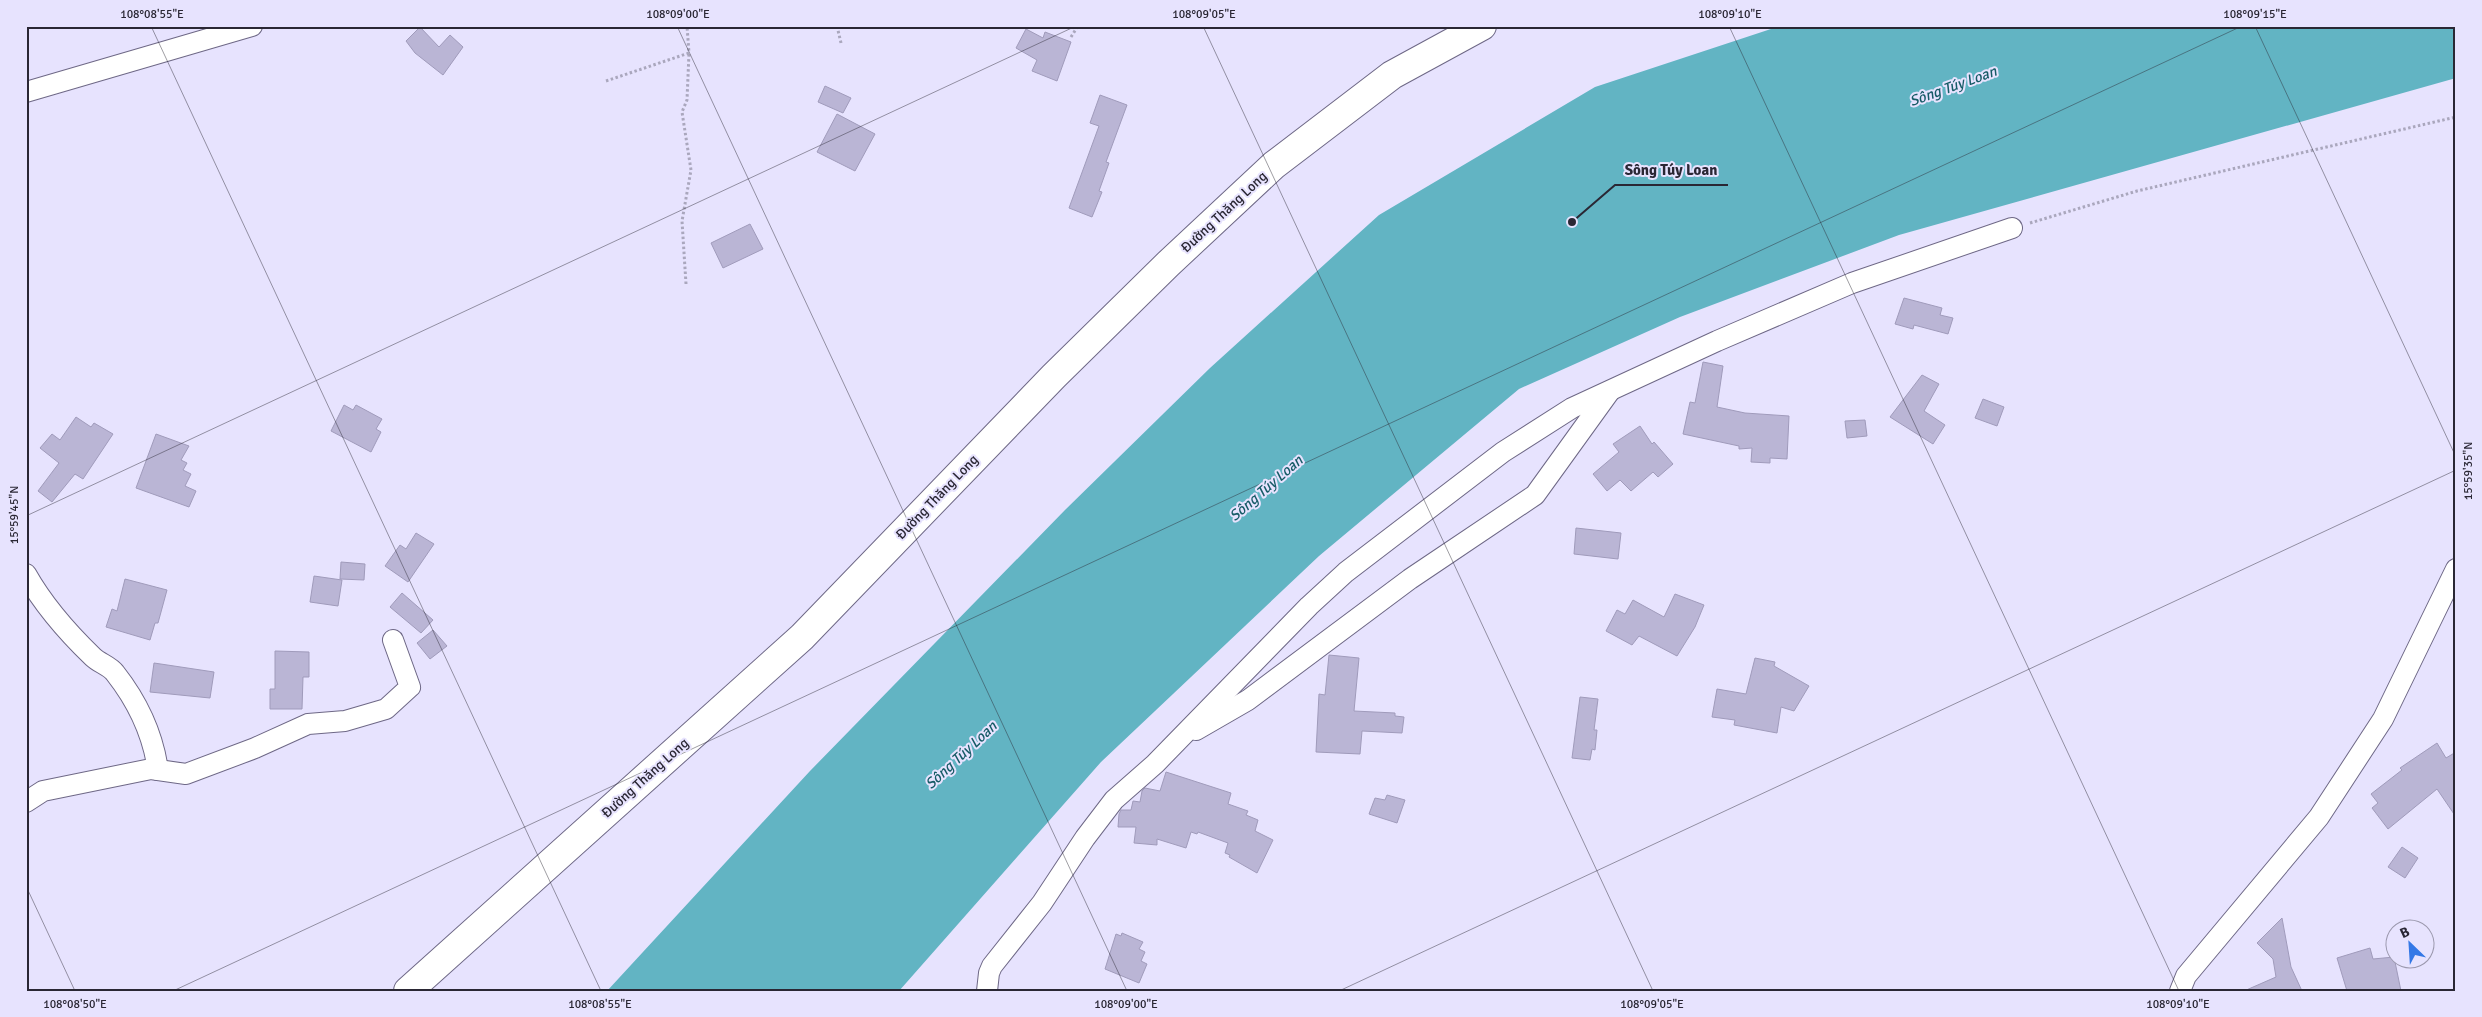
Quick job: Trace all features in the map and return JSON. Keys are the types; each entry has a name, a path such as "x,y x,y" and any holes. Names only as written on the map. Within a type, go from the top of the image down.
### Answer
{"street":[{"path":"26,92 252,26"},
{"name":"Đường Thăng Long","path":"408,991 802,636 1062,369 1168,264 1274,165 1392,74 1482,26"},
{"path":"987,991 988,973 992,966 1042,903 1105,811 1181,737 1309,606 1372,550 1529,434 1572,408 1717,341 1852,283 2012,228"},
{"path":"1181,737 1210,723 1248,700 1410,579 1535,495 1612,389"},
{"path":"2180,991 2186,976 2324,809 2383,719 2456,569"},
{"path":"26,574 55,618 96,660 114,671 139,710 155,748 158,770"},
{"path":"26,802 43,791 152,769 186,774 254,748 308,724 345,721 386,709 410,687 393,640"}],"path":[{"path":"686,284 682,221 691,170 682,112 687,100 690,53 687,26"},
{"path":"837,26 841,43"},
{"path":"1071,38 1078,26"},
{"path":"606,81 690,53"},
{"path":"2012,228 2137,190 2456,117"}],"water":[{"path":"1780,26 2456,26 2456,78 1899,235 1680,317 1519,389 1319,556 1101,762 899,991 607,991 810,771 1065,510 1210,368 1379,215 1595,87"}],"building":[{"path":"420,27 439,47 450,35 463,47 443,75 415,53 406,41"},
{"path":"1026,29 1043,38 1045,32 1071,42 1057,81 1032,71 1037,60 1016,48"},
{"path":"825,86 851,98 843,113 818,102"},
{"path":"1100,95 1127,105 1106,162 1109,163 1099,191 1102,192 1092,217 1069,208 1099,126 1090,123"},
{"path":"837,114 875,134 855,171 817,152"},
{"path":"750,224 763,249 723,268 711,243"},
{"path":"1904,298 1942,308 1940,315 1953,318 1948,334 1914,325 1913,329 1895,324"},
{"path":"1703,362 1723,366 1717,407 1745,413 1789,416 1787,459 1770,458 1770,463 1751,462 1752,448 1739,449 1739,446 1683,434 1690,402 1695,403"},
{"path":"1922,375 1939,384 1924,411 1945,425 1933,444 1890,417"},
{"path":"1983,399 2004,407 1997,426 1975,418"},
{"path":"344,405 353,410 356,405 382,419 376,429 381,432 371,452 331,431"},
{"path":"76,417 91,427 94,423 113,434 83,479 75,474 52,502 38,491 59,463 40,448 52,434 60,440"},
{"path":"1865,420 1867,436 1847,438 1845,421"},
{"path":"1640,426 1652,444 1654,442 1673,464 1658,477 1653,472 1631,491 1620,480 1607,491 1593,474 1619,452 1613,444"},
{"path":"156,434 189,446 181,460 187,463 183,470 191,474 185,486 196,491 189,507 136,488"},
{"path":"1576,528 1621,533 1618,559 1574,554"},
{"path":"416,533 434,544 408,582 385,566 400,545 406,549"},
{"path":"341,562 365,564 364,580 340,579"},
{"path":"314,576 342,580 338,606 310,602"},
{"path":"125,579 167,590 158,623 155,623 150,640 106,627 112,609 117,611"},
{"path":"402,593 433,620 421,633 390,607"},
{"path":"1675,594 1704,605 1695,627 1677,656 1639,636 1632,645 1606,631 1617,610 1625,614 1633,600 1664,617"},
{"path":"433,630 447,646 430,659 417,643"},
{"path":"275,651 309,652 309,677 303,677 302,709 270,709 270,689 275,689"},
{"path":"1329,655 1359,658 1354,711 1395,713 1395,716 1404,717 1402,733 1362,731 1360,754 1316,752 1319,694 1325,695"},
{"path":"1755,658 1775,662 1774,666 1809,686 1794,711 1781,707 1777,733 1734,725 1735,720 1712,717 1717,689 1746,694"},
{"path":"154,663 214,672 210,698 150,692"},
{"path":"1580,697 1598,699 1594,730 1597,730 1595,750 1592,749 1590,760 1572,758"},
{"path":"2437,743 2446,758 2456,752 2456,817 2437,789 2388,829 2372,808 2378,803 2371,794 2402,770 2400,768"},
{"path":"1166,772 1231,793 1228,804 1248,811 1246,815 1258,820 1255,831 1273,840 1257,873 1225,853 1228,843 1198,832 1197,834 1191,832 1186,848 1157,839 1157,845 1134,843 1136,827 1118,827 1121,810 1131,810 1133,801 1140,802 1142,791 1145,788 1160,791"},
{"path":"1387,795 1405,800 1397,823 1369,814 1375,798 1385,800"},
{"path":"2402,847 2418,858 2405,878 2388,867"},
{"path":"2282,918 2291,967 2302,991 2244,991 2276,977 2273,959 2257,943"},
{"path":"1122,933 1143,942 1139,949 1145,952 1141,961 1147,964 1139,983 1105,969 1116,934 1121,936"},
{"path":"2370,948 2373,959 2384,958 2384,970 2397,970 2401,991 2347,991 2337,958"}],"place":[{"name":"Sông Túy Loan","path":"1572,222"}]}
